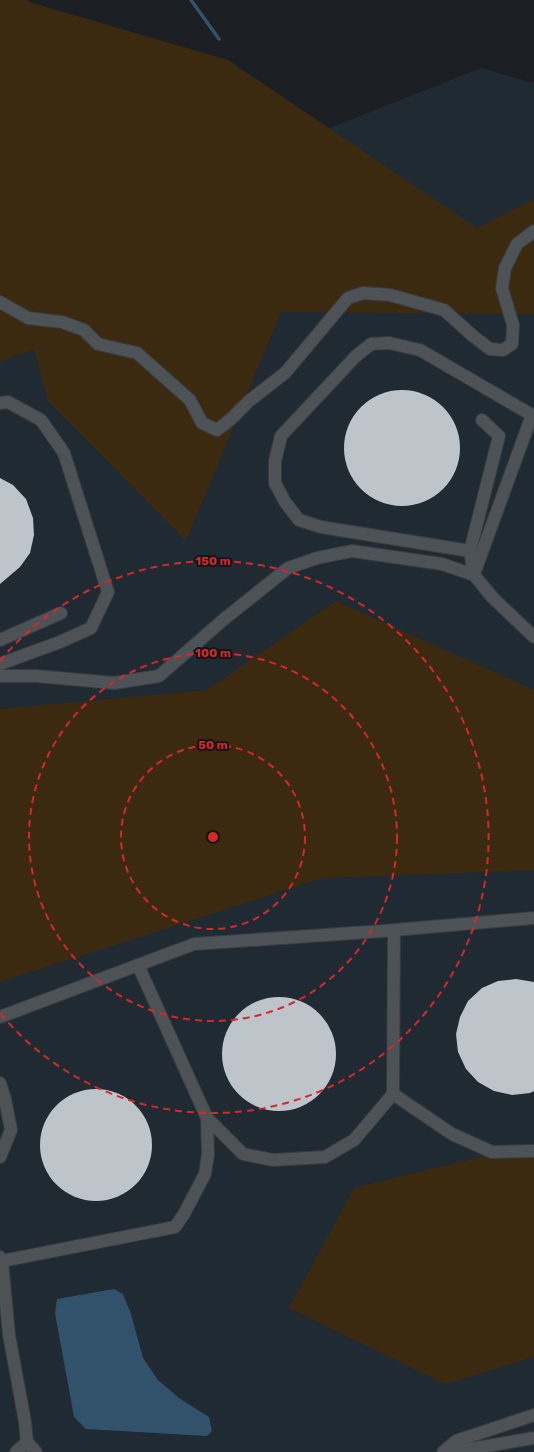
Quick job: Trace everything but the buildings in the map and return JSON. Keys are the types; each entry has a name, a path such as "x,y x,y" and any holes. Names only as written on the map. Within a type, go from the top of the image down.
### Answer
{"lane":[{"path":"0,302 28,318 62,322 84,330 98,344 137,353 190,400 202,423 217,430 231,419 249,401 285,373 348,298 363,293 390,295 444,310 490,349 503,350 512,344 513,325 502,288 505,268 516,244 534,231"},
{"path":"470,551 321,527 299,520 285,502 275,483 275,461 281,436 356,356 371,344 390,343 420,350 533,416 474,575"},
{"path":"0,403 8,402 41,420 64,452 108,592 91,628 60,642 0,664"},
{"path":"482,420 499,436 470,551 474,575 493,598 534,637"},
{"path":"0,676 36,676 114,683 159,676 223,620 288,568 317,558 352,551 442,564 474,575"},
{"path":"0,640 61,613"},
{"path":"0,1018 194,944 394,930 534,918"},
{"path":"138,965 207,1118 243,1154 273,1160 325,1158 354,1140 394,1094 394,930"},
{"path":"0,1083 5,1099 11,1130 0,1157"},
{"path":"394,1094 452,1134 492,1152 534,1151"},
{"path":"36,1452 27,1442 26,1422 9,1335 1,1259 175,1227 184,1214 205,1174 208,1154 207,1118"},
{"path":"443,1452 456,1441 534,1415"},
{"path":"452,1452 534,1438"},
{"path":"16,1452 27,1442"}],"shaded area":[{"path":"0,0 28,0 29,2 228,60 477,228 534,199 534,314 281,312 186,541 48,401 34,349 0,362"},
{"path":"481,68 534,83 534,1452 0,1452 0,112 153,198"},
{"path":"336,601 534,690 534,870 323,878 0,982 0,709 207,690"},
{"path":"534,1144 534,1357 445,1384 289,1308 354,1188"}],"water":[{"path":"114,1289 123,1294 131,1314 143,1358 158,1380 179,1398 209,1417 212,1431 207,1436 86,1429 74,1417 55,1313 57,1299"}],"waterway":[{"path":"191,0 219,39"}]}
